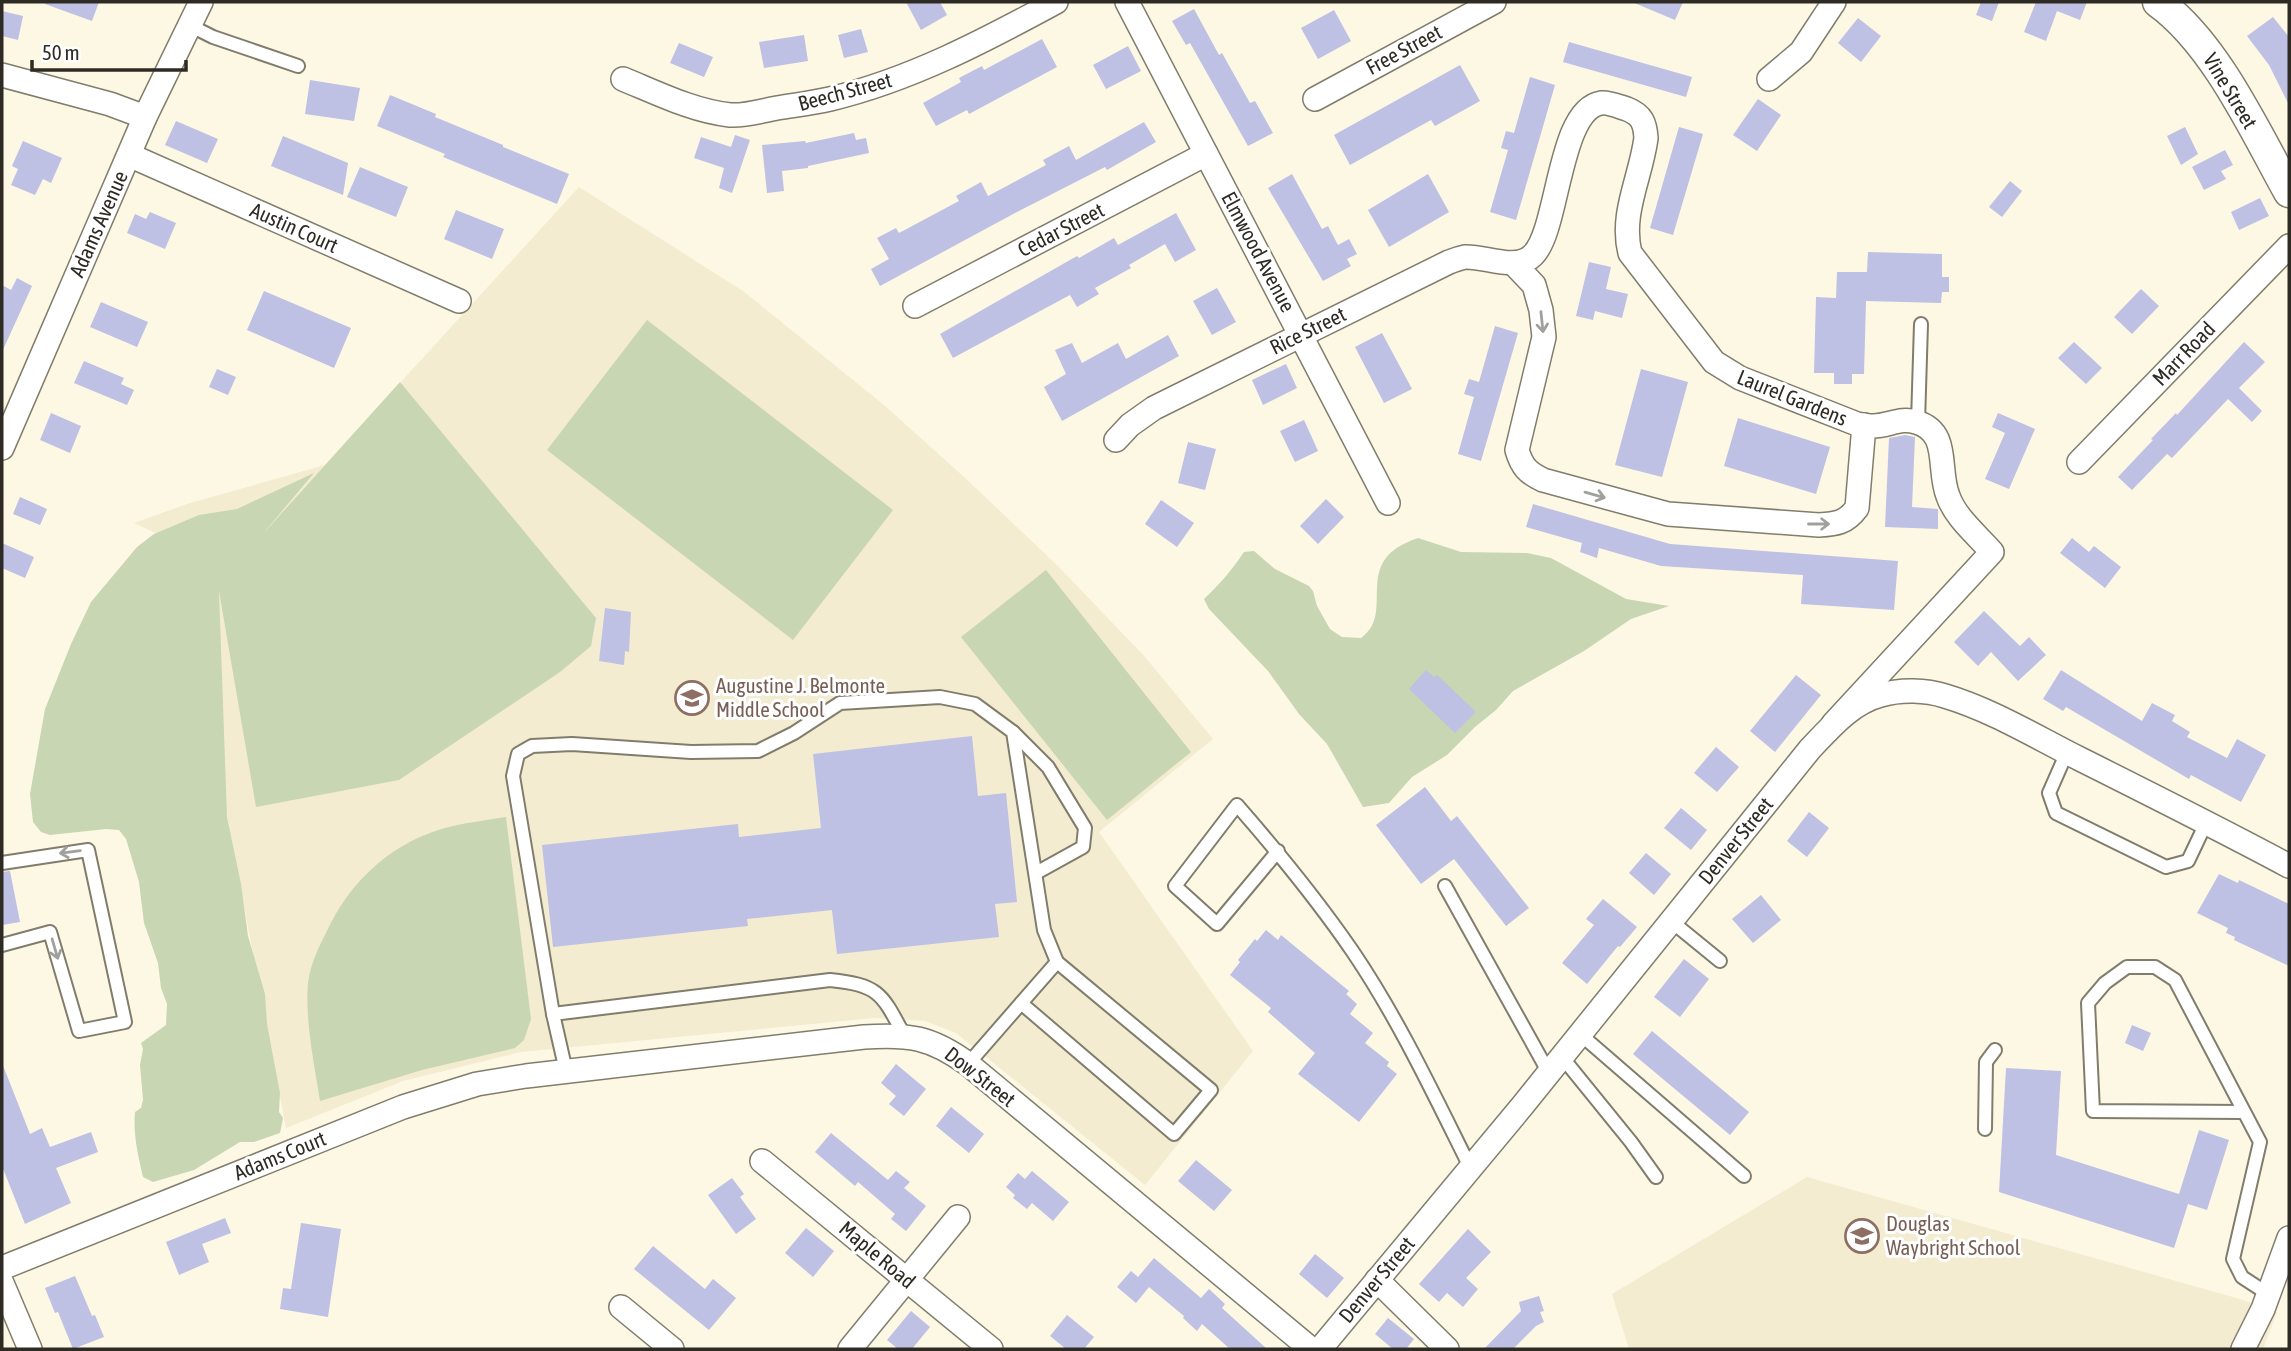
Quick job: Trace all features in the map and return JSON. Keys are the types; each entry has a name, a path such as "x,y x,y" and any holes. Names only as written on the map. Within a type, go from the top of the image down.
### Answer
{"street":[{"name":"Adams Avenue","path":"2,448 145,117 201,2"},
{"name":"Beech Street","path":"623,79 687,104 723,114 746,115 832,99 905,76 986,40 1056,2"},
{"name":"Elmwood Avenue","path":"1127,2 1388,503"},
{"name":"Free Street","path":"1315,99 1494,2"},
{"path":"1769,79 1801,52 1834,2"},
{"name":"Vine Street","path":"2158,2 2185,26 2217,66 2289,192"},
{"path":"2,75 110,104 145,117"},
{"name":"Laurel Gardens","path":"1603,102 1637,113 1645,124 1646,138 1627,219 1626,237 1630,254 1714,362 1740,378 1864,425 1857,508 1843,522 1819,525 1668,514 1543,480 1529,473 1521,463 1517,450 1544,337 1541,310 1534,285 1513,263 1526,260 1540,245 1573,133 1582,115 1603,102"},
{"name":"Cedar Street","path":"915,306 1206,154"},
{"name":"Austin Court","path":"129,155 460,301"},
{"name":"Marr Road","path":"2079,462 2289,246"},
{"name":"Rice Street","path":"1116,440 1130,425 1154,408 1450,261 1464,257 1513,263"},
{"path":"1833,724 1992,552 1956,511 1948,497 1941,468 1940,439 1932,430 1919,422 1906,419 1874,426 1864,425"},
{"name":"Denver Street","path":"1320,1349 1471,1169 1810,749 1844,714 1862,702 1882,695 1924,692 1959,701 2067,752 2289,866"},
{"name":"Dow Street","path":"566,1071 864,1037 905,1037 935,1043 968,1064 1311,1349"},
{"name":"Adams Court","path":"2,1268 403,1107 477,1084 566,1071"},
{"name":"Maple Road","path":"762,1161 991,1349"},
{"path":"850,1349 958,1217"},
{"path":"2243,1349 2269,1294 2289,1238"},
{"path":"1377,1280 1447,1349"},
{"path":"2,1283 30,1349"},
{"path":"621,1307 672,1349"}],"lane":[{"path":"189,24 213,37 298,66"},
{"path":"1919,422 1921,324"},
{"path":"566,1071 553,1014 513,775 518,754 533,746 572,744 691,752 758,751 794,733 840,703 940,696 975,704 1013,732 1048,767 1085,828 1083,847 1036,873"},
{"path":"1013,732 1044,930 1057,962 1211,1090 1174,1134 1021,1003"},
{"path":"2067,752 2049,793 2056,813 2166,867 2188,861 2206,823"},
{"path":"1278,851 1217,924 1175,886 1237,805 1278,851 1354,953 1416,1057 1471,1169"},
{"path":"2,863 88,850 125,1022 79,1031 50,932 2,945"},
{"path":"1445,886 1555,1065 1621,1128 1656,1177"},
{"path":"1671,921 1720,961"},
{"path":"968,1064 1057,962"},
{"path":"2244,1112 2093,1111 2088,1003 2105,983 2127,967 2155,967 2175,981 2260,1142 2233,1259 2242,1277 2269,1294"},
{"path":"553,1014 830,981 862,984 876,992 890,1008 905,1037"},
{"path":"1580,1034 1744,1176"},
{"path":"1985,1129 1986,1062 1995,1049"}],"shaded area":[{"name":"Augustine J. Belmonte Middle School","path":"579,187 743,291 884,405 1059,567 1145,657 1213,739 1099,832 1253,1051 1145,1185 956,1033 925,1021 875,1018 521,1052 403,1081 286,1128 175,542 134,523 187,504 325,465"},
{"name":"Douglas Waybright School","path":"1807,1177 2240,1299 2277,1312 2263,1349 1629,1349 1612,1294"}],"green space":[{"path":"647,320 893,510 793,640 547,450"},
{"path":"400,382 596,618 591,646 560,672 399,780 256,807 219,591 227,817 241,884 248,936 265,994 267,1024 280,1093 279,1112 283,1118 280,1133 254,1142 240,1142 194,1170 153,1182 143,1177 136,1145 135,1112 141,1108 143,1100 141,1043 166,1025 167,1004 161,988 158,963 144,923 139,882 126,839 119,830 50,835 41,832 33,822 30,794 45,709 91,602 137,547 154,534 199,515 237,509 314,473 262,535"},
{"path":"1418,538 1461,552 1527,553 1551,558 1626,599 1669,606 1631,619 1584,651 1513,691 1447,755 1412,777 1389,803 1363,807 1327,744 1299,714 1268,671 1209,609 1204,599 1226,577 1244,552 1254,551 1275,569 1309,586 1330,629 1342,637 1361,638 1371,627 1376,615 1379,573 1385,560 1397,548"},
{"path":"1046,570 1191,752 1107,820 961,637"},
{"path":"506,817 531,1019 524,1040 515,1048 422,1070 320,1101 309,1027 308,983 315,957 336,914 361,879 377,864 412,841 453,826"}],"building":[{"path":"45,2 99,2 92,21"},
{"path":"906,2 940,2 947,15 921,30"},
{"path":"1632,2 1683,2 1675,20"},
{"path":"1981,2 1999,2 1992,21 1976,15"},
{"path":"2036,2 2087,2 2080,20 2057,11 2046,41 2024,32"},
{"path":"1194,9 1219,55 1222,53 1250,103 1255,101 1273,133 1248,146 1190,43 1186,45 1172,21"},
{"path":"1334,10 1351,41 1318,59 1301,28"},
{"path":"2,11 23,16 18,40 2,36"},
{"path":"2273,17 2289,37 2289,105 2269,65 2247,36"},
{"path":"1858,18 1881,36 1861,62 1838,43"},
{"path":"861,29 868,52 844,58 838,35"},
{"path":"804,35 808,61 764,68 759,42"},
{"path":"1042,39 1057,67 969,114 967,110 936,126 923,103 961,82 959,78 982,66 984,70"},
{"path":"1569,42 1692,77 1686,97 1563,62"},
{"path":"679,43 713,57 704,77 670,63"},
{"path":"1128,46 1141,71 1106,89 1093,65"},
{"path":"1460,65 1480,101 1435,126 1431,120 1350,165 1334,135"},
{"path":"1530,77 1555,85 1516,220 1490,212 1508,150 1501,148 1506,131 1514,133"},
{"path":"310,80 360,88 354,121 305,114"},
{"path":"390,95 569,174 557,204 443,157 445,154 377,126"},
{"path":"1758,99 1781,115 1757,151 1733,135"},
{"path":"176,121 218,139 207,163 165,145"},
{"path":"1144,122 1156,142 1107,170 1105,167 1015,213 880,286 871,269 889,259 877,238 896,228 899,233 959,201 956,196 981,182 988,196 1046,165 1043,160 1069,146 1076,160"},
{"path":"1679,127 1703,134 1673,235 1650,228"},
{"path":"2185,127 2198,154 2181,165 2167,136"},
{"path":"854,133 856,140 866,138 869,153 808,168 782,171 784,191 767,193 762,145 806,143"},
{"path":"735,135 750,140 732,193 719,188 724,168 694,158 701,137 731,147"},
{"path":"283,136 348,163 343,195 271,166"},
{"path":"23,141 62,158 51,183 43,179 35,195 11,185 18,169 12,166"},
{"path":"2225,150 2233,165 2221,171 2226,179 2204,190 2192,167"},
{"path":"360,167 408,187 396,217 347,197"},
{"path":"1292,174 1322,229 1328,226 1338,245 1349,239 1357,254 1347,259 1351,266 1323,281 1268,188"},
{"path":"1428,174 1449,212 1389,247 1368,210"},
{"path":"2010,181 2022,191 2002,217 1989,207"},
{"path":"2260,198 2269,216 2239,230 2231,212"},
{"path":"456,210 504,229 492,259 444,239"},
{"path":"150,212 176,223 165,249 127,233 135,214 146,219"},
{"path":"1176,213 1196,250 1175,262 1165,244 1129,265 1131,268 1095,288 1099,294 1077,307 1070,295 953,358 940,334 1077,256 1079,258 1114,238 1118,245"},
{"path":"1868,252 1942,254 1942,277 1949,277 1949,292 1942,292 1941,303 1866,301 1864,374 1852,374 1852,384 1834,384 1834,373 1814,373 1816,297 1836,298 1837,272 1867,272"},
{"path":"1589,262 1611,267 1606,289 1628,294 1622,318 1595,311 1593,320 1576,316"},
{"path":"17,278 32,286 2,352 2,285 11,290"},
{"path":"1217,288 1236,322 1212,335 1193,301"},
{"path":"2141,289 2159,306 2132,334 2114,317"},
{"path":"264,291 351,328 334,368 247,330"},
{"path":"101,302 148,322 137,347 90,327"},
{"path":"1495,326 1518,333 1481,461 1458,454 1474,397 1464,394 1469,379 1479,382"},
{"path":"1382,333 1412,389 1384,403 1355,347"},
{"path":"1168,335 1179,356 1062,421 1044,387 1066,374 1055,350 1072,343 1082,363 1118,343 1126,359"},
{"path":"2074,342 2102,368 2086,384 2058,358"},
{"path":"2244,342 2265,362 2239,388 2262,411 2252,422 2228,399 2172,458 2167,454 2132,490 2118,477"},
{"path":"84,361 124,378 121,384 134,390 127,405 74,383"},
{"path":"1286,364 1297,388 1263,405 1252,380"},
{"path":"217,369 236,377 228,395 209,387"},
{"path":"1641,369 1688,382 1662,477 1615,465"},
{"path":"51,413 81,426 70,453 40,440"},
{"path":"1998,413 2035,429 2009,489 1985,479 2005,433 1992,427"},
{"path":"1738,418 1830,447 1816,494 1724,466"},
{"path":"1304,420 1318,451 1295,462 1280,431"},
{"path":"1905,435 1915,437 1912,507 1938,509 1938,529 1885,527 1889,438"},
{"path":"1188,442 1216,449 1205,490 1178,483"},
{"path":"20,497 47,509 40,525 13,514"},
{"path":"1326,499 1344,517 1318,544 1300,526"},
{"path":"1161,500 1194,523 1177,547 1145,524"},
{"path":"1533,504 1670,544 1898,561 1894,610 1801,604 1803,575 1661,566 1599,548 1597,558 1580,552 1582,543 1526,527"},
{"path":"2072,538 2089,552 2094,546 2121,567 2105,588 2060,553"},
{"path":"2,543 34,557 25,578 2,568"},
{"path":"605,608 631,612 629,652 625,651 624,665 599,661"},
{"path":"1984,611 2020,646 2029,637 2046,655 2018,681 1991,652 1978,666 1954,642"},
{"path":"1426,670 1434,677 1437,675 1476,712 1455,733 1409,689"},
{"path":"2061,670 2142,721 2152,703 2175,715 2172,721 2190,732 2187,737 2227,758 2237,739 2266,755 2241,802 2191,775 2189,779 2066,707 2063,711 2043,699"},
{"path":"1796,675 1821,695 1775,752 1750,731"},
{"path":"972,736 978,796 1006,793 1017,902 995,904 999,937 837,954 832,910 747,919 748,926 553,947 542,845 738,824 739,837 821,828 813,754"},
{"path":"1716,747 1739,767 1717,792 1694,773"},
{"path":"1425,787 1451,821 1457,816 1529,908 1506,926 1454,859 1421,884 1376,825"},
{"path":"1681,808 1707,830 1691,850 1664,828"},
{"path":"1809,812 1829,828 1807,857 1787,841"},
{"path":"1646,853 1671,874 1654,895 1629,873"},
{"path":"10,871 20,922 2,925 2,872"},
{"path":"2219,874 2238,883 2239,880 2289,904 2289,966 2234,940 2235,937 2226,933 2228,928 2197,913"},
{"path":"1761,895 1781,920 1753,943 1732,919"},
{"path":"1603,899 1637,927 1587,984 1562,963 1594,925 1586,919"},
{"path":"1266,930 1278,940 1281,935 1349,991 1346,994 1357,1004 1350,1014 1373,1033 1365,1043 1389,1062 1387,1066 1397,1074 1359,1122 1298,1074 1315,1053 1268,1012 1271,1008 1230,975 1240,962 1238,960"},
{"path":"1684,959 1709,979 1680,1017 1654,997"},
{"path":"2132,1025 2151,1033 2143,1051 2125,1043"},
{"path":"1652,1031 1749,1112 1730,1135 1633,1054"},
{"path":"2,1063 30,1134 42,1128 50,1147 91,1132 98,1152 56,1168 71,1203 25,1224 2,1166"},
{"path":"896,1064 926,1089 904,1116 889,1104 896,1096 881,1083"},
{"path":"2006,1068 2061,1071 2056,1155 2179,1194 2199,1130 2229,1140 2207,1210 2188,1204 2174,1248 1999,1192"},
{"path":"951,1107 984,1134 969,1153 936,1126"},
{"path":"831,1133 888,1180 896,1171 910,1182 904,1188 926,1206 906,1231 891,1219 895,1214 858,1182 855,1186 815,1152"},
{"path":"1196,1160 1232,1190 1214,1211 1178,1181"},
{"path":"1032,1171 1069,1202 1053,1221 1032,1203 1027,1209 1013,1198 1015,1195 1006,1187 1018,1173 1025,1179"},
{"path":"732,1178 744,1194 740,1197 756,1219 736,1234 708,1195"},
{"path":"225,1218 231,1233 202,1244 209,1262 179,1275 166,1242"},
{"path":"301,1223 341,1229 328,1317 280,1309 283,1288 291,1289"},
{"path":"806,1228 834,1251 813,1277 785,1253"},
{"path":"1468,1229 1491,1252 1466,1278 1478,1289 1463,1307 1447,1293 1439,1302 1419,1284"},
{"path":"653,1246 705,1289 713,1279 736,1298 709,1330 634,1269"},
{"path":"1315,1254 1344,1278 1327,1298 1299,1274"},
{"path":"1154,1258 1201,1298 1209,1289 1225,1304 1222,1308 1267,1349 1230,1349 1202,1324 1197,1331 1184,1316 1149,1287 1136,1303 1117,1287 1131,1271 1138,1277"},
{"path":"75,1276 104,1337 73,1349 45,1288"},
{"path":"1539,1296 1544,1322 1536,1326 1513,1349 1484,1349 1521,1311 1519,1302"},
{"path":"911,1311 930,1327 912,1349 898,1349 887,1340"},
{"path":"1067,1315 1094,1337 1084,1349 1066,1349 1050,1336"},
{"path":"1388,1318 1414,1339 1406,1349 1393,1349 1375,1334"}],"place":[{"name":"Augustine J. Belmonte Middle School","path":"692,698"},
{"name":"Douglas Waybright School","path":"1862,1236"}]}
